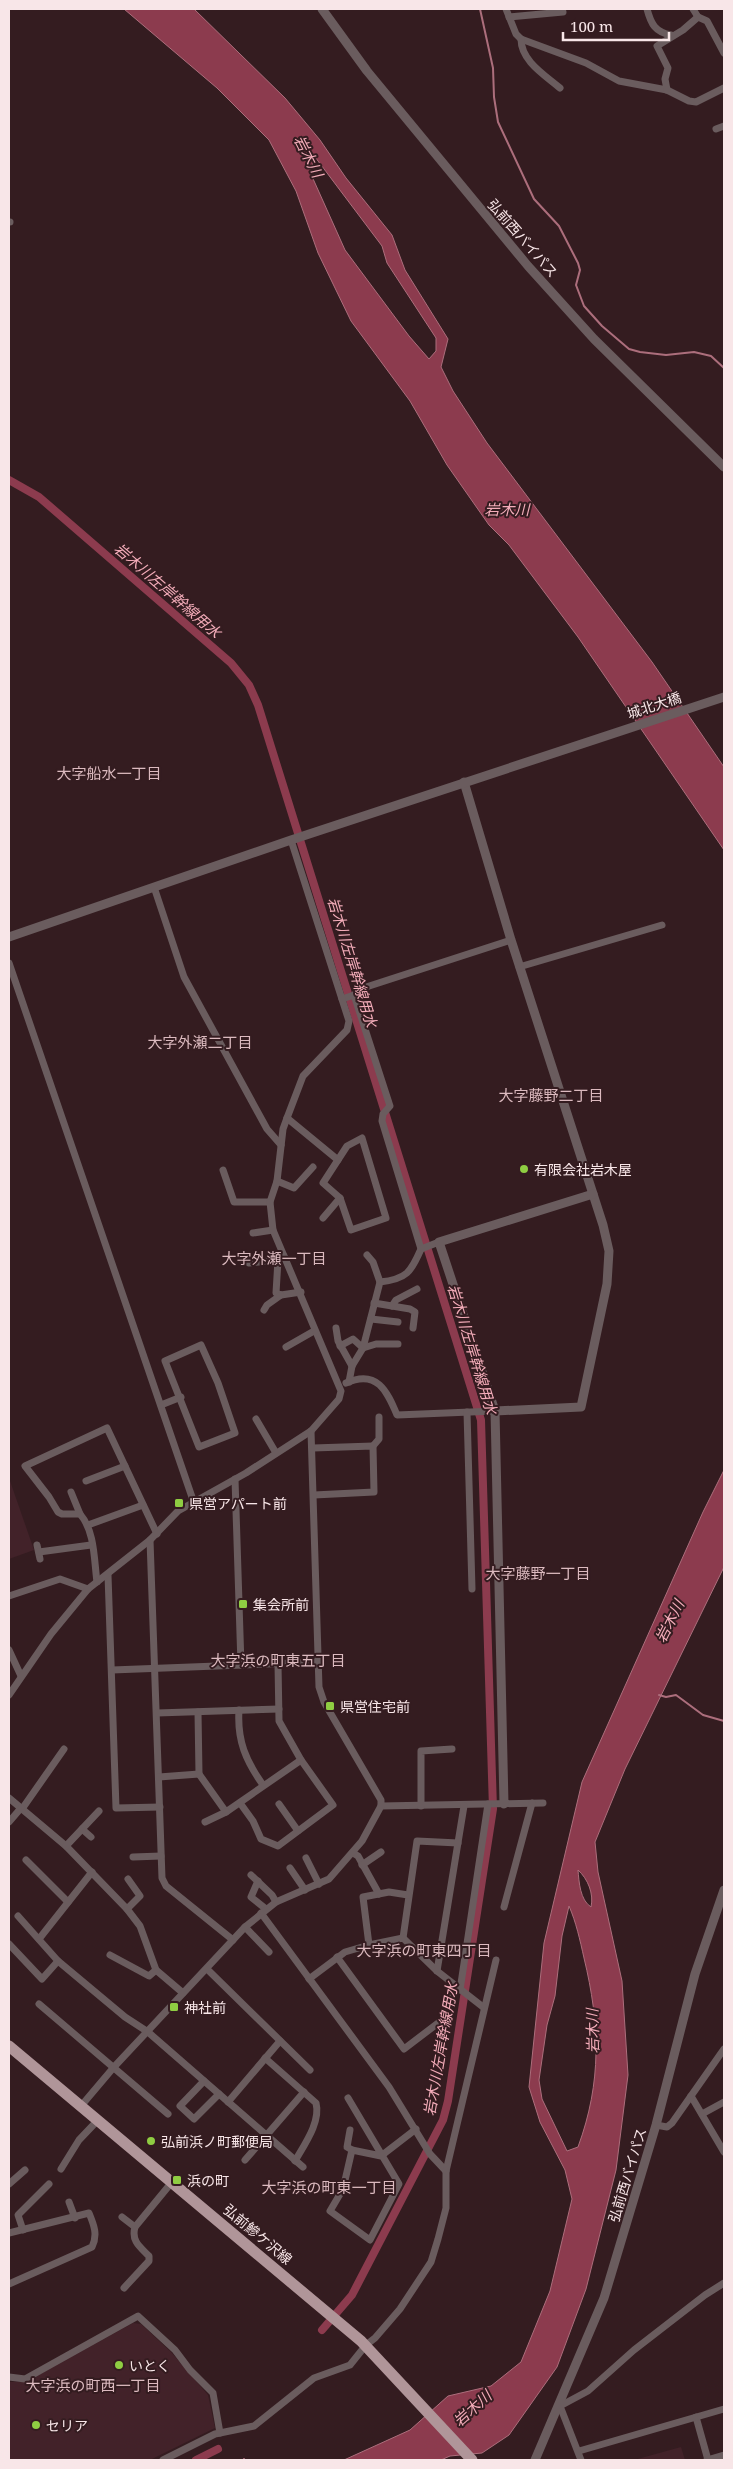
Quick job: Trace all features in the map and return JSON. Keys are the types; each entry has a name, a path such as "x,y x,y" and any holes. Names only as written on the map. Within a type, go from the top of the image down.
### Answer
{"main road":[{"name":"弘前鰺ケ沢線","path":"9,2046 368,2347 472,2460"}],"street":[{"name":"弘前西バイパス","path":"322,9 367,72 528,266 594,338 724,467"},
{"path":"506,9 516,34 521,39 586,63 619,81 667,90 689,101 696,102 724,88"},
{"path":"647,9 655,29 660,33 672,35"},
{"path":"693,9 698,17 707,21 724,53"},
{"path":"509,17 563,12"},
{"path":"667,90 665,79 668,68 657,46 672,35 683,30 698,17"},
{"path":"521,39 524,52 536,68 560,88"},
{"path":"716,129 724,126"},
{"name":"城北大橋","path":"9,937 296,838 724,697"},
{"path":"340,1387 360,1380 376,1382 387,1390 397,1415 581,1407 607,1284 609,1251 603,1224 519,967 464,782"},
{"path":"296,838 348,997 390,1106 382,1121 425,1246"},
{"path":"154,887 184,977 266,1129 281,1145"},
{"path":"519,967 662,926"},
{"path":"348,997 360,989 511,940"},
{"path":"9,963 193,1500"},
{"path":"9,1695 51,1634 88,1589 150,1540 178,1511 193,1500 236,1479 311,1431 339,1400 340,1387 314,1332 301,1292 281,1258 273,1230 270,1202 277,1181 281,1145 287,1118 303,1076 347,1030 349,1021 348,997"},
{"path":"287,1118 338,1160"},
{"path":"362,1138 386,1218 351,1230 340,1198 323,1183 338,1160 347,1146 362,1138"},
{"path":"277,1181 294,1188 313,1167"},
{"path":"222,1170 234,1202 270,1202"},
{"path":"380,1282 395,1280 406,1275 412,1270 425,1246 592,1194"},
{"path":"323,1218 340,1198"},
{"path":"253,1233 273,1230"},
{"path":"337,1957 404,2049 446,2017 461,1991 495,1804 495,1410 439,1242"},
{"path":"350,1382 352,1366 363,1348 380,1282 373,1262 366,1255"},
{"path":"249,1263 281,1258"},
{"path":"281,1258 276,1292 281,1295"},
{"path":"392,1306 396,1300 417,1289"},
{"path":"264,1310 267,1305 281,1295 301,1292"},
{"path":"374,1303 410,1309 415,1312 413,1328"},
{"path":"371,1319 398,1322"},
{"path":"336,1328 340,1346 352,1366"},
{"path":"286,1347 314,1332"},
{"path":"340,1346 353,1339 363,1348"},
{"path":"363,1348 376,1344 398,1344"},
{"path":"201,1345 218,1383 235,1433 199,1447 180,1397 165,1360 201,1345"},
{"path":"160,1405 180,1397"},
{"path":"470,1412 472,1589"},
{"path":"313,1448 373,1446 379,1440 379,1416"},
{"path":"256,1419 276,1453"},
{"path":"80,1514 62,1514 58,1512 50,1498 25,1466 107,1428 156,1534"},
{"path":"81,2106 114,2067 245,1927 276,1902 329,1879 353,1853 381,1806 380,1800 324,1702 320,1687 311,1431"},
{"path":"314,1495 374,1492 373,1446"},
{"path":"86,1481 125,1466"},
{"path":"236,1479 241,1665"},
{"path":"71,1492 80,1514 88,1525 97,1582"},
{"path":"88,1525 144,1505"},
{"path":"150,1540 162,1878 166,1886 233,1940"},
{"path":"37,1545 40,1556 92,1544"},
{"path":"108,1575 116,1808 160,1807"},
{"path":"9,1596 60,1578 88,1589"},
{"path":"9,1650 21,1676"},
{"path":"112,1670 319,1662"},
{"path":"240,1803 254,1821 261,1838 278,1846 333,1805 282,1729 279,1709 278,1664"},
{"path":"157,1713 279,1709"},
{"path":"239,1710 239,1737 244,1755 263,1785"},
{"path":"198,1712 199,1774 226,1812"},
{"path":"9,1822 22,1808 64,1749"},
{"path":"421,1806 421,1751 452,1749"},
{"path":"205,1822 240,1803 301,1760"},
{"path":"159,1777 199,1774"},
{"path":"9,1798 66,1846 127,1909 140,1926 156,1970 183,1993"},
{"path":"504,1907 532,1803"},
{"path":"381,1806 464,1806 543,1803"},
{"path":"279,1804 298,1831"},
{"path":"437,1971 464,1806"},
{"path":"66,1846 99,1811"},
{"path":"82,1829 90,1837"},
{"path":"403,1938 417,1841 458,1843"},
{"path":"362,1864 381,1852"},
{"path":"353,1853 362,1864 379,1894"},
{"path":"133,1857 161,1856"},
{"path":"306,1858 319,1884"},
{"path":"26,1860 68,1902"},
{"path":"290,1868 305,1890"},
{"path":"39,1939 92,1872"},
{"path":"251,1875 272,1895 276,1902"},
{"path":"127,1909 140,1896 128,1879"},
{"path":"258,1881 251,1897 263,1911 309,1979 389,2088 430,2154 446,2171"},
{"name":"弘前西バイパス","path":"536,2460 604,2298 656,2126 695,1974 724,1890"},
{"path":"369,1945 363,1897 389,1892 408,1895"},
{"path":"18,1916 58,1961 125,2017 148,2032 303,2167"},
{"path":"245,1927 269,1952"},
{"path":"403,1938 437,1971 483,2007"},
{"path":"309,1979 337,1957 369,1945 403,1938"},
{"path":"9,1944 42,1979 58,1961"},
{"path":"110,1955 149,1976 156,1970"},
{"path":"163,2460 220,2433 254,2426 314,2378 350,2365 400,2309 431,2262 446,2208 446,2171 483,2007 496,1960"},
{"path":"207,1969 310,2070"},
{"path":"39,2004 168,2114"},
{"path":"228,2102 280,2042"},
{"path":"656,2126 667,2127 672,2123 724,2049"},
{"path":"265,2058 316,2103 318,2109 314,2126 295,2161"},
{"path":"204,2081 180,2106 194,2119 218,2094"},
{"path":"245,2160 304,2092"},
{"path":"691,2096 724,2152"},
{"path":"348,2098 398,2184 370,2240 330,2211 343,2189 352,2150"},
{"path":"702,2114 724,2102"},
{"path":"61,2169 79,2140 98,2120"},
{"path":"350,2130 347,2147 352,2150 381,2156 416,2129"},
{"path":"9,2184 24,2170"},
{"path":"124,2288 149,2261 149,2256 134,2240 132,2235 135,2227 172,2182"},
{"path":"23,2230 18,2215 49,2184"},
{"path":"69,2202 75,2218"},
{"path":"9,2233 90,2213 96,2240 92,2247 9,2284"},
{"path":"122,2217 135,2227"},
{"path":"581,2460 560,2406 588,2391 634,2350 705,2295 724,2283"},
{"path":"9,2377 25,2379 138,2316 175,2350 190,2370 212,2393 220,2433"},
{"path":"578,2451 724,2408"},
{"path":"696,2417 707,2460 724,2455"}],"shaded area":[{"path":"9,1478 34,1550 9,1559"},
{"path":"133,2323 141,2324 171,2352 208,2395 215,2428 150,2460 9,2460 9,2382 25,2382"},
{"path":"681,2447 685,2460 634,2460"}],"water":[{"name":"岩木川","path":"124,9 194,9 285,98 320,140 346,178 392,235 405,270 448,339 441,367 453,391 487,443 652,662 724,767 724,850 578,637 509,545 489,525 447,465 410,401 351,321 318,253 296,191 269,140 217,88","holes":["315,157 382,246 387,263 436,338 436,351 429,359 409,336 345,250 310,172"]},
{"name":"岩木川","path":"724,1470 724,1567 625,1769 595,1842 598,1872 622,1981 628,2075 616,2170 586,2289 557,2367 509,2435 482,2453 450,2456 441,2460 344,2460 410,2430 448,2396 491,2386 521,2362 550,2291 572,2199 565,2170 540,2122 529,2087 544,1943 582,1782 703,1512","holes":["578,1870 585,1878 589,1887 592,1897 591,1907 582,1895","569,1906 578,1931 589,1982 593,2006 596,2053 595,2076 586,2123 578,2147 567,2151 542,2099 539,2080 547,2025 555,1996 562,1936"]}],"waterway":[{"path":"480,9 493,68 494,97 498,122 534,199 559,226 578,263 580,270 576,285 584,306 602,326 629,349 666,355 694,352 711,356 724,368"},
{"name":"岩木川左岸幹線用水","path":"9,480 39,497 231,663 249,685 258,705 481,1420 493,1809 448,2101 443,2120 352,2295 322,2330"},
{"path":"659,1695 666,1697 676,1695 703,1715 724,1721"},
{"name":"岩木川左岸幹線用水","path":"196,2460 218,2449"}],"place":[{"name":"有限会社岩木屋","path":"524,1169"},
{"name":"県営アパート前","path":"179,1503"},
{"name":"集会所前","path":"243,1604"},
{"name":"県営住宅前","path":"330,1706"},
{"name":"神社前","path":"174,2007"},
{"name":"弘前浜ノ町郵便局","path":"151,2141"},
{"name":"浜の町","path":"177,2180"},
{"name":"いとく","path":"119,2365"},
{"name":"セリア","path":"36,2425"}],"district":[{"name":"大字船水一丁目","path":"109,773"},
{"name":"大字外瀬二丁目","path":"200,1042"},
{"name":"大字藤野二丁目","path":"551,1095"},
{"name":"大字外瀬一丁目","path":"274,1258"},
{"name":"大字藤野一丁目","path":"538,1573"},
{"name":"大字浜の町東五丁目","path":"278,1660"},
{"name":"大字浜の町東四丁目","path":"424,1950"},
{"name":"大字浜の町東一丁目","path":"329,2187"},
{"name":"大字浜の町西一丁目","path":"93,2385"}]}
